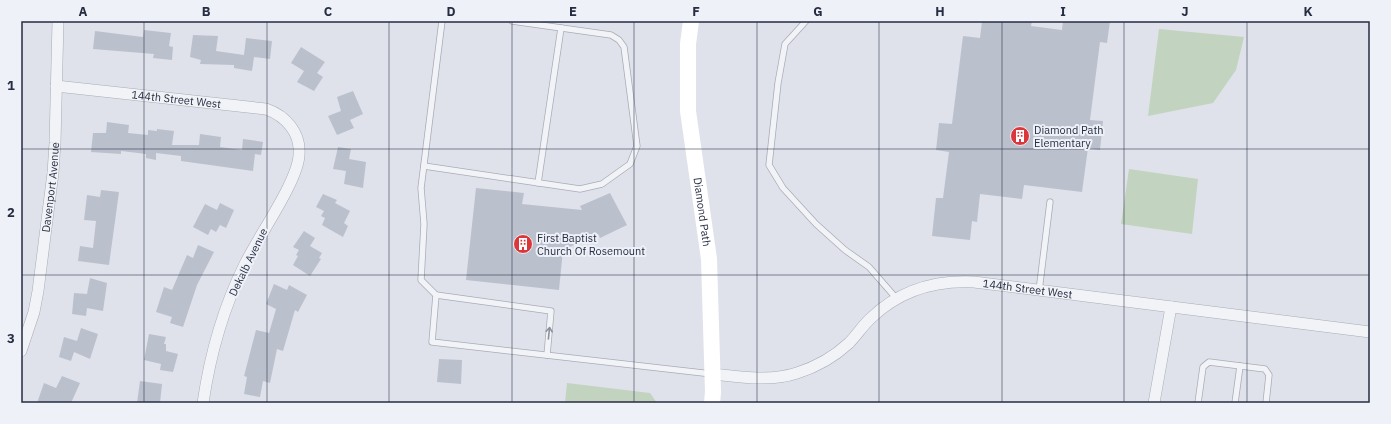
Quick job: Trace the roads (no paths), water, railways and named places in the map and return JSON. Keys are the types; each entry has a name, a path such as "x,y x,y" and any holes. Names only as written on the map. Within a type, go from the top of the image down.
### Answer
{"street":[{"name":"Davenport Avenue","path":"21,351 34,312 50,201 56,143 58,21"},
{"name":"Diamond Path","path":"691,21 688,44 688,111 709,259 713,374 712,403"},
{"name":"144th Street West","path":"56,86 266,109 280,116 291,127"},
{"name":"Dekalb Avenue","path":"203,403 211,358 232,294 256,242 282,197 297,165 299,145 291,127"},
{"name":"144th Street West","path":"713,374 765,379 796,374 811,368 838,352 850,342 871,318 896,298 926,286 958,281 1370,332"},
{"path":"1154,403 1171,307"}],"lane":[{"path":"442,21 421,188 424,224 421,280 436,295 551,311 547,355"},
{"path":"424,166 580,190 602,184 630,164 637,146 624,47 620,40 611,35 512,21"},
{"path":"806,21 785,44 778,83 769,165 783,188 816,224 845,250 869,267 896,298"},
{"path":"538,183 561,28"},
{"path":"1039,290 1050,202"},
{"path":"436,295 432,342 713,374"},
{"path":"1198,403 1203,367 1209,362 1265,369 1269,375 1266,403"},
{"path":"1236,403 1240,366"}],"place":[{"name":"Diamond Path Elementary","path":"1020,136"},
{"name":"First Baptist Church Of Rosemount","path":"523,244"}]}
